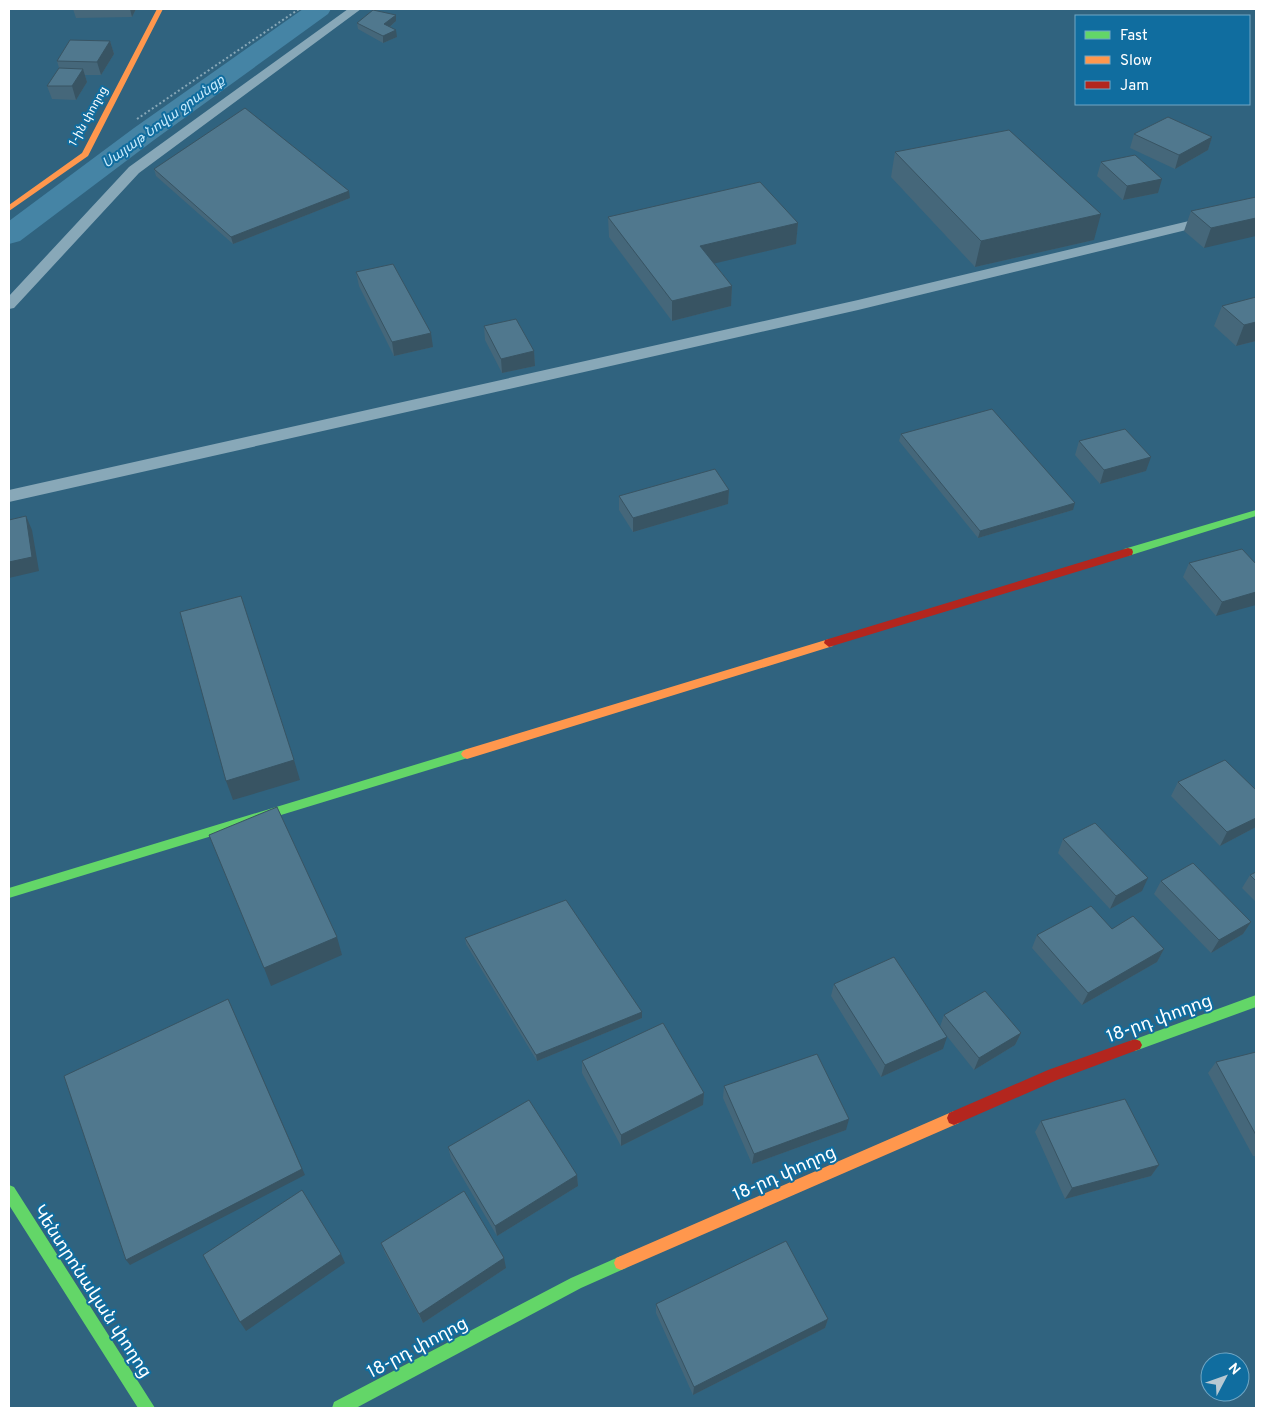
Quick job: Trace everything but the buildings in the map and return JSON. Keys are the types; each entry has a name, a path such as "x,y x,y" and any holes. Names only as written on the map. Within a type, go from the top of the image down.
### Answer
{"street":[{"name":"1-ին փողոց","path":"9,209 85,154 160,9"},
{"path":"9,893 1256,513"},
{"name":"18-րդ փողոց","path":"340,1408 576,1283 1053,1076 1256,1001"},
{"name":"Կենտրոնական փողոց","path":"9,1192 147,1408"}],"lane":[{"path":"9,305 134,170 297,49 356,9"},
{"path":"9,496 858,305 1256,209"}],"path":[{"path":"134,121 299,9"}],"waterway":[{"name":"Սայաթ Նովա ջրանցք","path":"9,235 144,134 319,9"}],"traffic: fast":[{"path":"1128,552 1256,513"},
{"path":"9,893 467,754"},
{"path":"1135,1045 1256,1001"},
{"path":"9,1192 147,1408"},
{"path":"340,1408 576,1283 621,1263"}],"traffic: slow":[{"path":"9,209 85,154 160,9"},
{"path":"467,754 829,643"},
{"path":"621,1263 954,1118"}],"traffic: jam":[{"path":"829,643 1128,552"},
{"path":"954,1118 1053,1075 1135,1045"}]}
